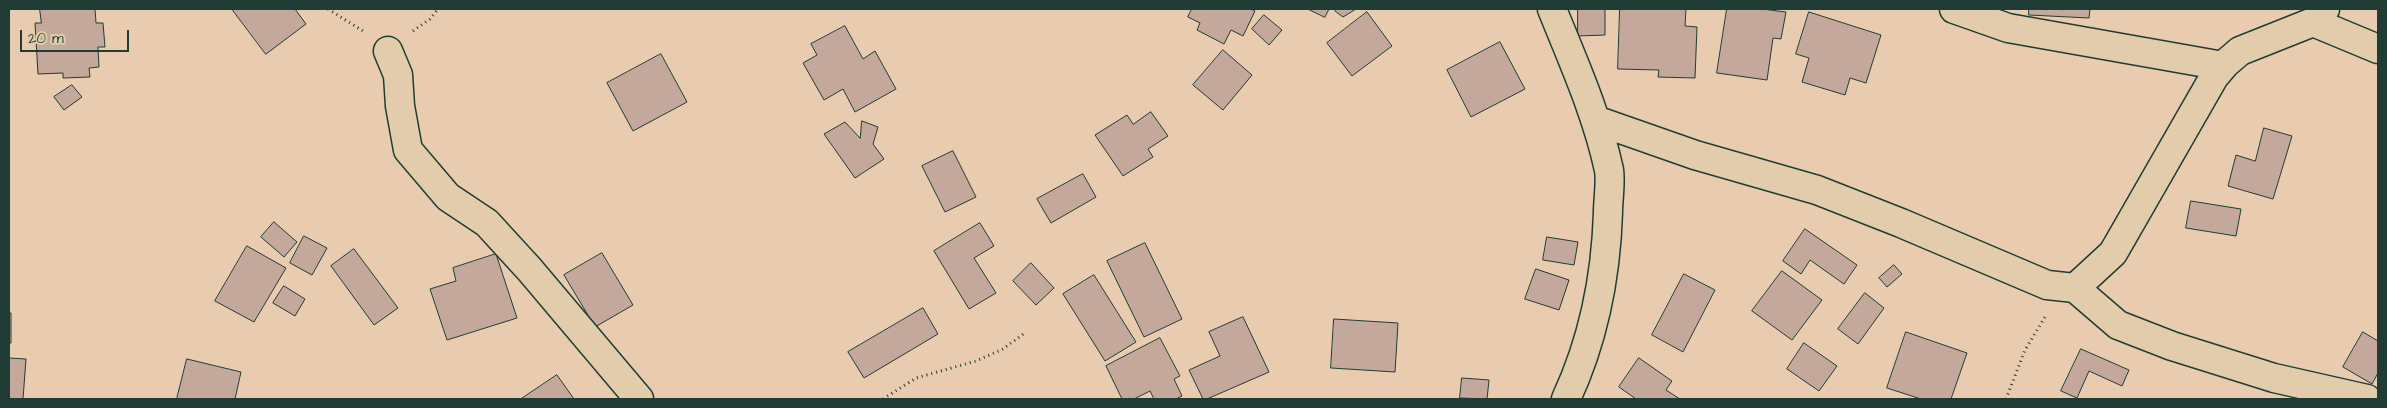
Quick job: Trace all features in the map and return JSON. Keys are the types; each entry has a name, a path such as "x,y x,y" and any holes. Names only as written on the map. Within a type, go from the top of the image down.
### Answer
{"street":[{"path":"1552,9 1595,120 1609,172 1607,236 1598,312 1576,378 1566,399"},
{"path":"1954,9 2008,28 2223,66"},
{"path":"2069,287 2113,253 2214,77 2240,51 2319,15 2378,48"},
{"path":"388,51 398,75 400,106 408,150 448,197 487,223 530,270 638,399"},
{"path":"1595,120 1696,155 1817,190 2047,285 2069,287 2118,325 2172,346 2274,378 2367,399"}],"path":[{"path":"328,9 356,25 388,51"},
{"path":"2006,399 2024,350 2069,287"},
{"path":"883,399 916,378 976,361 1004,349 1026,332"}],"building":[{"path":"40,9 95,9 96,23 103,23 105,47 98,47 99,67 89,68 90,77 63,78 63,73 38,74 35,23 41,23"},
{"path":"232,9 295,9 306,24 266,54"},
{"path":"1192,9 1251,9 1255,11 1243,36 1231,30 1224,44 1197,30 1200,23 1188,17"},
{"path":"1308,9 1329,9 1325,17"},
{"path":"1336,9 1356,9 1343,17 1335,11"},
{"path":"1578,9 1605,9 1605,35 1578,36"},
{"path":"1620,9 1686,9 1685,26 1697,27 1695,78 1658,77 1659,70 1618,69"},
{"path":"1727,9 1762,9 1786,12 1781,39 1773,38 1767,80 1717,73"},
{"path":"2029,9 2090,9 2089,18 2029,15"},
{"path":"1367,12 1392,46 1352,76 1327,43"},
{"path":"1809,12 1881,35 1866,83 1850,78 1845,95 1802,82 1809,58 1796,54"},
{"path":"1264,15 1282,30 1269,45 1252,29"},
{"path":"845,26 863,59 875,51 896,89 855,112 843,89 824,100 803,63 817,55 811,44"},
{"path":"1500,42 1525,89 1471,117 1447,70"},
{"path":"1223,50 1252,75 1223,110 1193,85"},
{"path":"661,54 687,102 633,131 607,83"},
{"path":"72,85 82,97 64,110 54,97"},
{"path":"1151,112 1168,136 1148,149 1153,157 1123,176 1095,135 1127,115 1133,124"},
{"path":"862,121 878,127 873,144 884,159 855,178 824,134 845,122 860,138"},
{"path":"2264,128 2292,136 2273,199 2228,186 2236,155 2255,161"},
{"path":"953,151 976,197 945,212 922,166"},
{"path":"1083,174 1096,197 1051,223 1037,199"},
{"path":"2191,201 2241,209 2236,236 2186,228"},
{"path":"274,222 297,242 284,257 261,237"},
{"path":"980,223 994,246 974,258 996,293 969,309 934,251"},
{"path":"1805,229 1857,265 1844,284 1810,260 1801,274 1783,261"},
{"path":"304,236 327,248 312,275 290,263"},
{"path":"1547,237 1578,242 1574,265 1543,260"},
{"path":"1145,243 1182,319 1144,337 1107,261"},
{"path":"247,246 286,268 254,322 215,301"},
{"path":"354,249 398,308 374,325 331,266"},
{"path":"602,253 633,305 595,327 564,275"},
{"path":"496,254 517,318 447,340 430,289 456,281 453,268"},
{"path":"1031,263 1054,288 1036,305 1013,281"},
{"path":"1894,265 1902,274 1887,287 1879,278"},
{"path":"1536,269 1569,280 1559,310 1525,299"},
{"path":"1782,271 1822,300 1792,340 1752,311"},
{"path":"1684,274 1715,290 1683,352 1652,335"},
{"path":"1094,275 1136,342 1105,361 1063,294"},
{"path":"284,286 305,299 295,316 273,303"},
{"path":"1865,293 1884,308 1858,344 1838,329"},
{"path":"923,308 938,334 864,378 848,352"},
{"path":"9,313 11,313 11,343 9,343"},
{"path":"1243,317 1269,372 1207,399 1203,399 1189,370 1220,356 1209,332"},
{"path":"1334,319 1398,323 1395,372 1331,368"},
{"path":"1906,332 1967,353 1951,399 1921,399 1887,388"},
{"path":"2363,332 2378,341 2378,373 2372,384 2343,367"},
{"path":"1160,338 1180,376 1174,379 1182,396 1176,399 1154,399 1150,391 1134,399 1122,399 1106,366"},
{"path":"1804,343 1837,366 1819,391 1787,369"},
{"path":"2081,349 2129,370 2122,386 2089,371 2077,398 2061,391"},
{"path":"9,358 26,359 23,399 9,399"},
{"path":"1639,358 1672,381 1666,390 1680,399 1636,399 1619,387"},
{"path":"187,359 241,372 235,399 177,399"},
{"path":"557,375 574,399 521,399"},
{"path":"1462,378 1489,380 1487,399 1460,398"}]}
